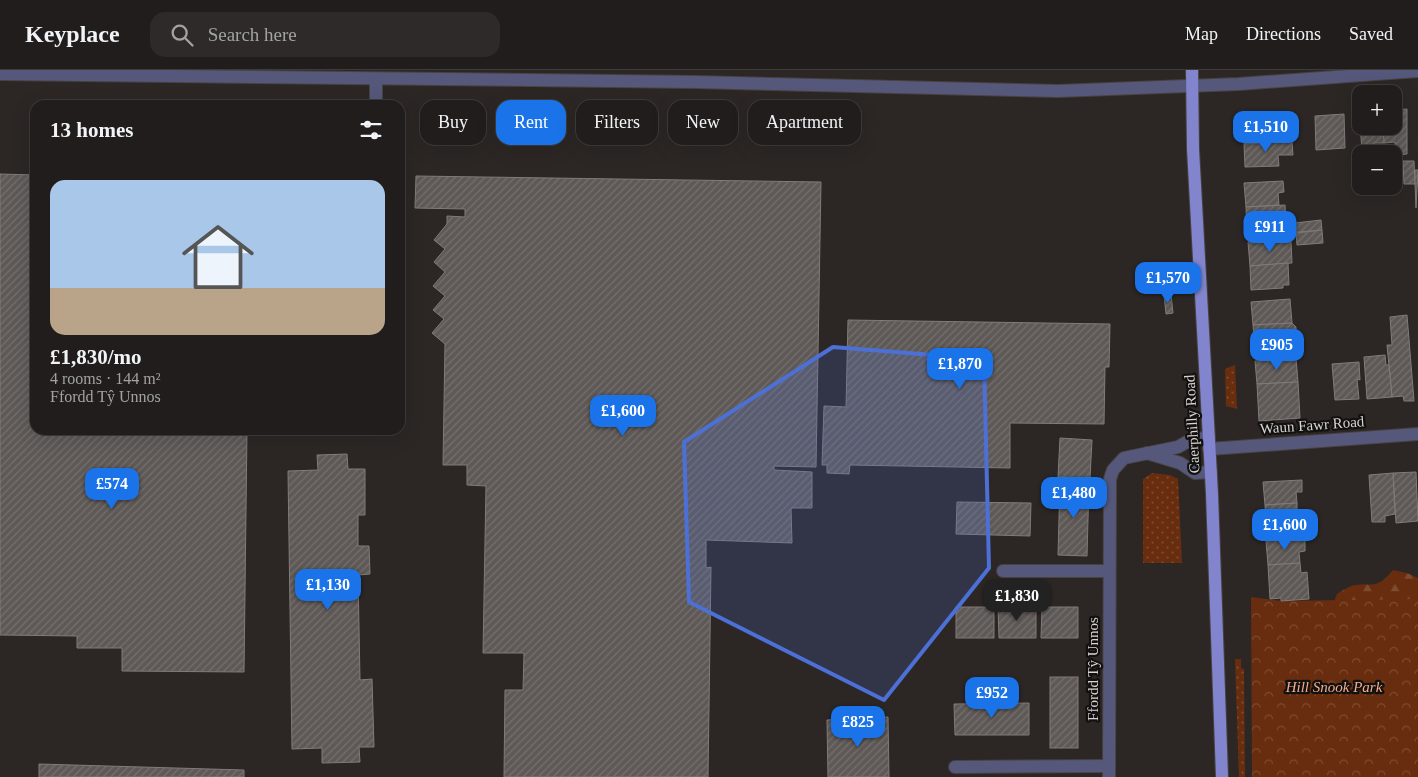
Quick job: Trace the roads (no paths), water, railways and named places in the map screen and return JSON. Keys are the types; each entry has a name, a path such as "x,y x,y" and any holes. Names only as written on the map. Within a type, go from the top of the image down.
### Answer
{"main road":[{"name":"Caerphilly Road","path":"1192,70 1193,149 1211,472 1222,777"}],"street":[{"path":"0,74 149,73 376,79 677,76 1058,91 1193,86 1325,74 1418,71"},
{"path":"376,79 376,100"},
{"name":"Waun Fawr Road","path":"1209,444 1418,434"},
{"name":"Ffordd Tŷ Unnos","path":"954,767 1109,772 1108,571 1110,479 1113,470 1124,458 1178,447 1192,439 1209,444"},
{"path":"1147,453 1180,463 1196,473 1211,472"},
{"path":"1003,571 1108,571"}],"park label":[{"name":"Hill Snook Park","path":"1334,687"}]}
